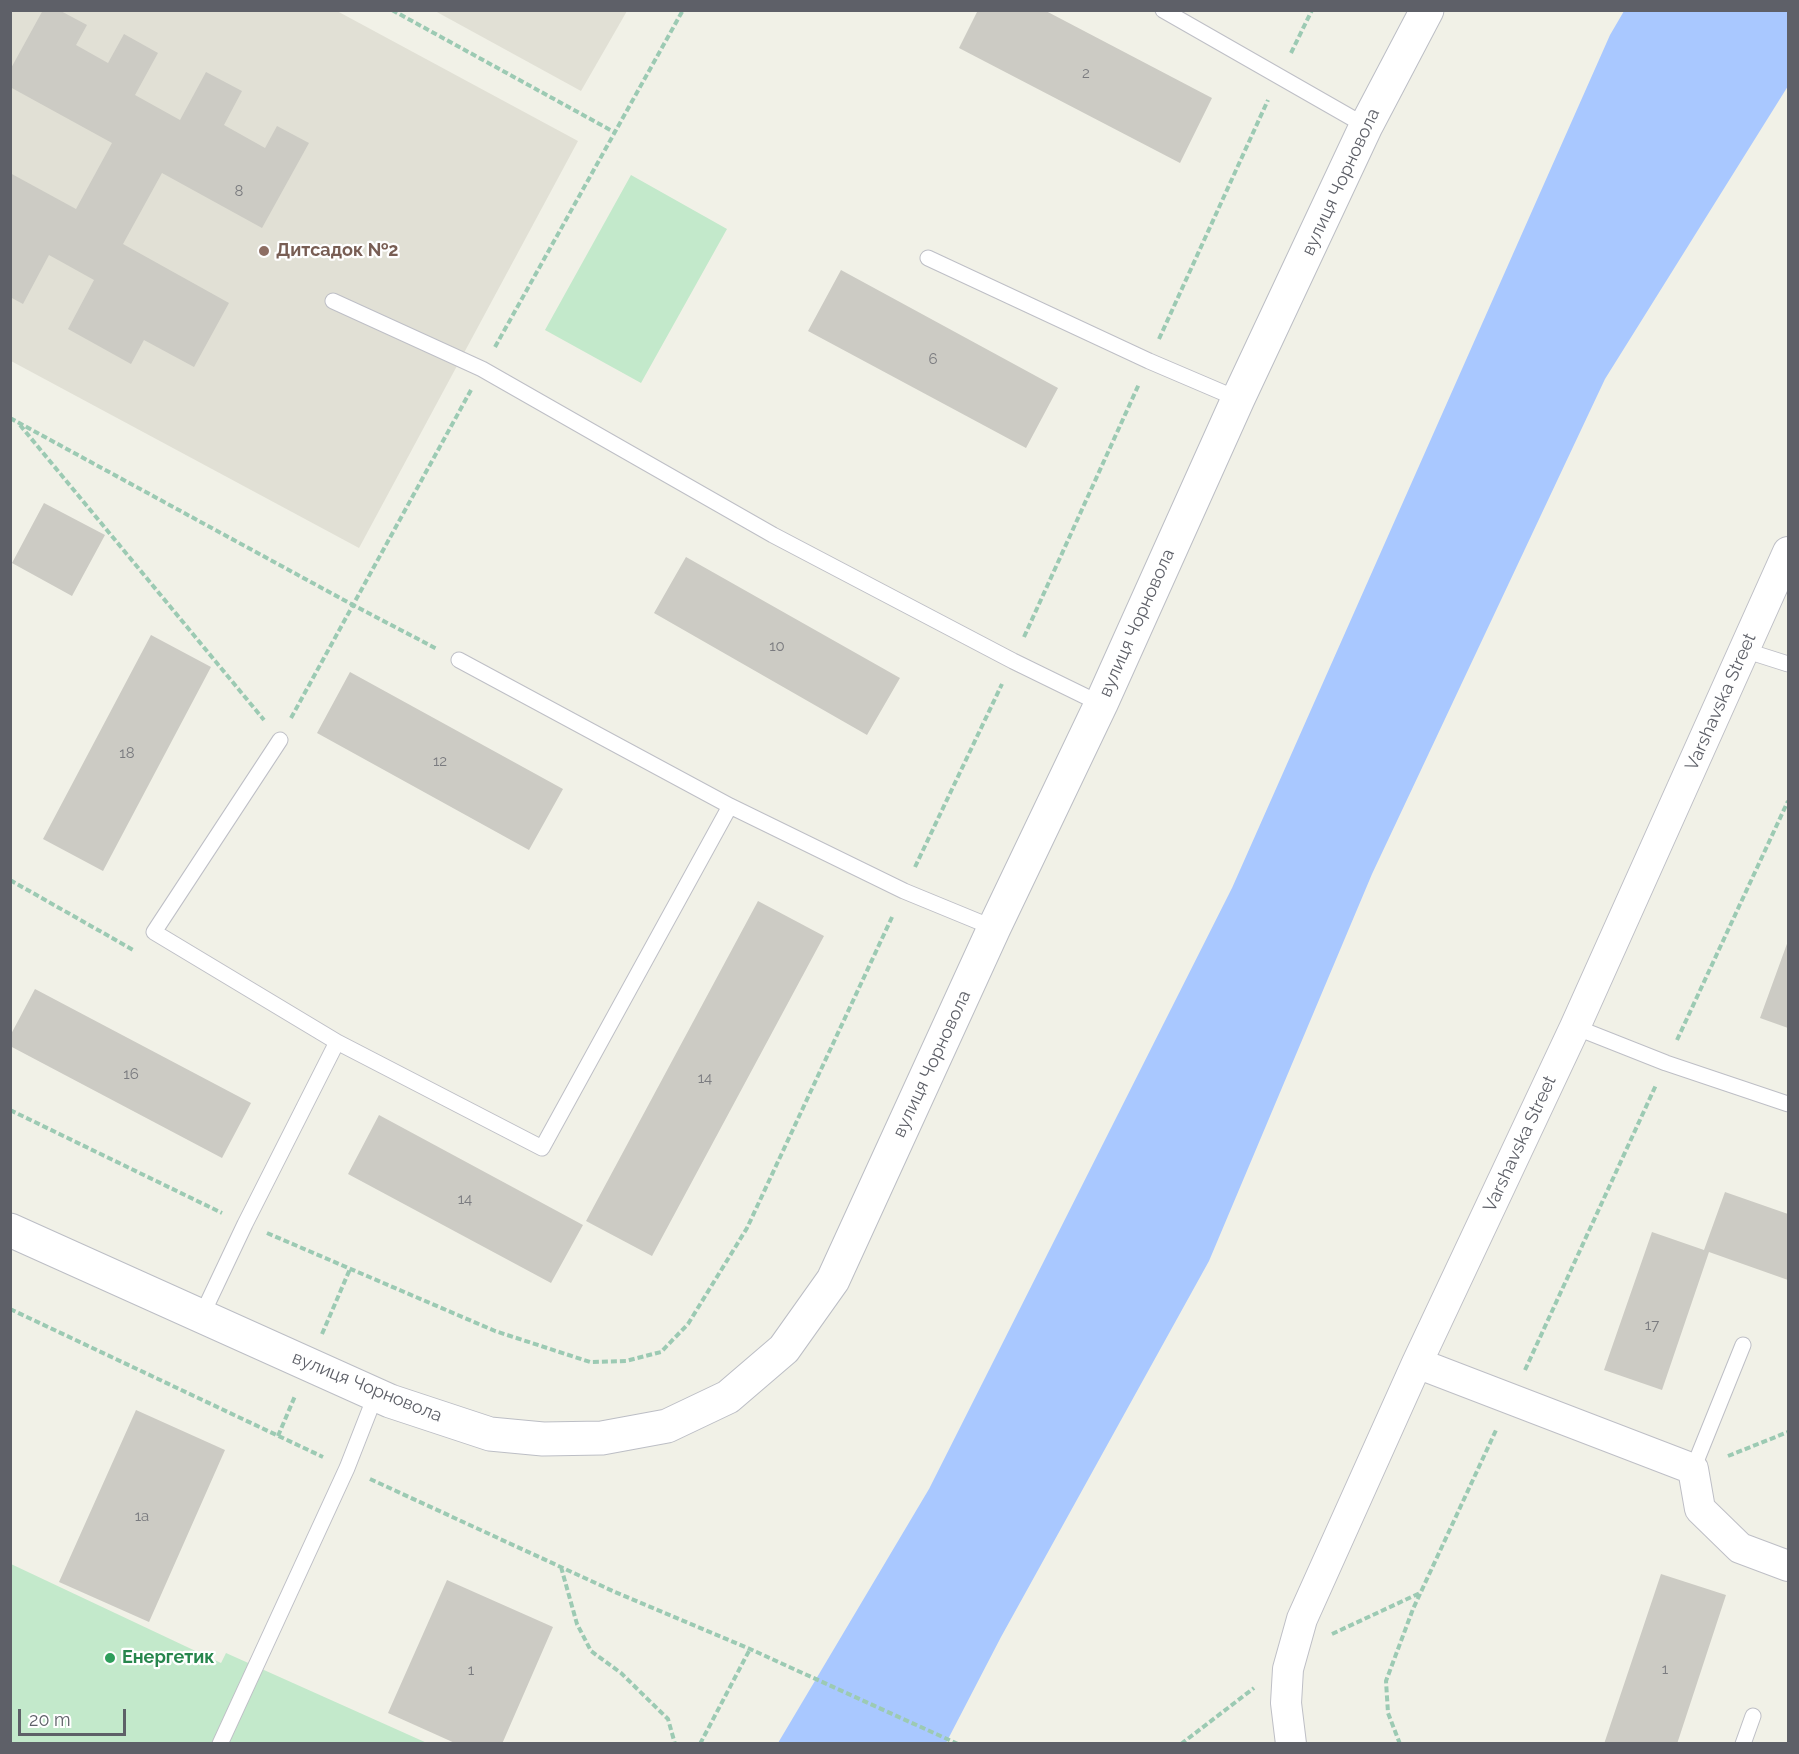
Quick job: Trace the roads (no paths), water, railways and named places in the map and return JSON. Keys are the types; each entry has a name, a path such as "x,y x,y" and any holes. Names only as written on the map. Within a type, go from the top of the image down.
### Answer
{"street":[{"name":"вулиця Чорновола","path":"10,1230 376,1395 411,1409 490,1434 543,1439 602,1438 667,1426 728,1397 784,1349 833,1280 994,928 1101,704 1238,399 1366,126 1427,10"},
{"name":"Varshavska Street","path":"1291,1743 1286,1703 1288,1669 1302,1619 1417,1363 1575,1027 1788,552"},
{"path":"1417,1363 1693,1469 1700,1509 1740,1548 1788,1566"}],"lane":[{"path":"1163,10 1366,126"},
{"path":"928,258 1149,361 1238,399"},
{"path":"333,300 483,369 773,535 1013,661 1101,704"},
{"path":"1744,650 1788,664"},
{"path":"459,660 730,806 904,891 994,928"},
{"path":"280,740 154,932 337,1042 542,1148 730,806"},
{"path":"1575,1027 1666,1063 1788,1104"},
{"path":"201,1317 337,1042"},
{"path":"1693,1469 1743,1345"},
{"path":"220,1743 347,1468 376,1395"},
{"path":"1743,1743 1753,1716"}],"water":[{"path":"1624,11 1788,11 1788,86 1605,379 1372,874 1209,1261 1001,1637 946,1743 778,1743 929,1489 1232,888 1610,35"}],"place":[{"name":"Дитсадок №2","path":"264,251"},
{"name":"Енергетик","path":"110,1658"}]}
